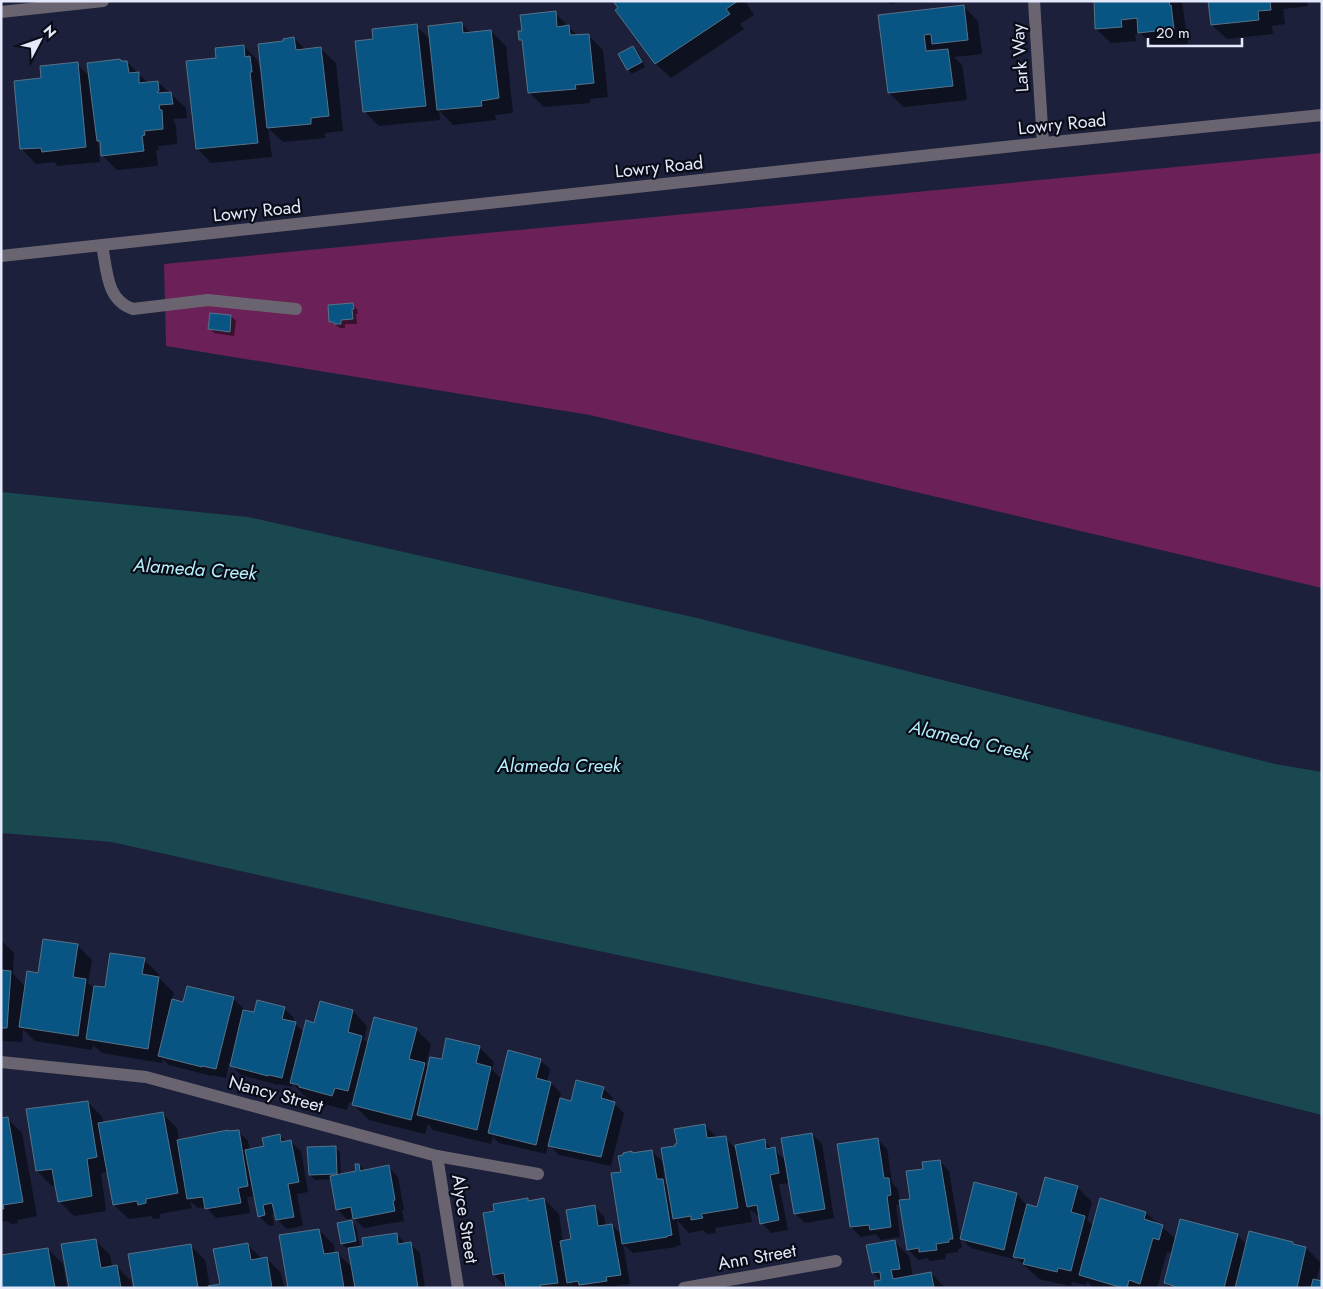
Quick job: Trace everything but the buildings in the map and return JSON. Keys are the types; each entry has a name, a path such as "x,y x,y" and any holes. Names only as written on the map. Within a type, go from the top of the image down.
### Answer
{"street":[{"path":"1,12 103,1"},
{"name":"Lark Way","path":"1034,1 1043,144"},
{"name":"Lowry Road","path":"1,256 1322,115"},
{"path":"102,246 110,288 123,306 133,309 208,300 296,309"},
{"name":"Nancy Street","path":"1,1062 146,1077 437,1156 538,1174"},
{"name":"Alyce Street","path":"437,1156 458,1288"},
{"name":"Ann Street","path":"684,1288 836,1261"}],"shaded area":[{"path":"1322,153 1322,588 590,415 166,346 164,264"}],"water":[{"name":"Alameda Creek","path":"1,492 248,517 697,618 1275,764 1322,772 1322,1115 1047,1046 533,937 112,842 1,833"}]}
